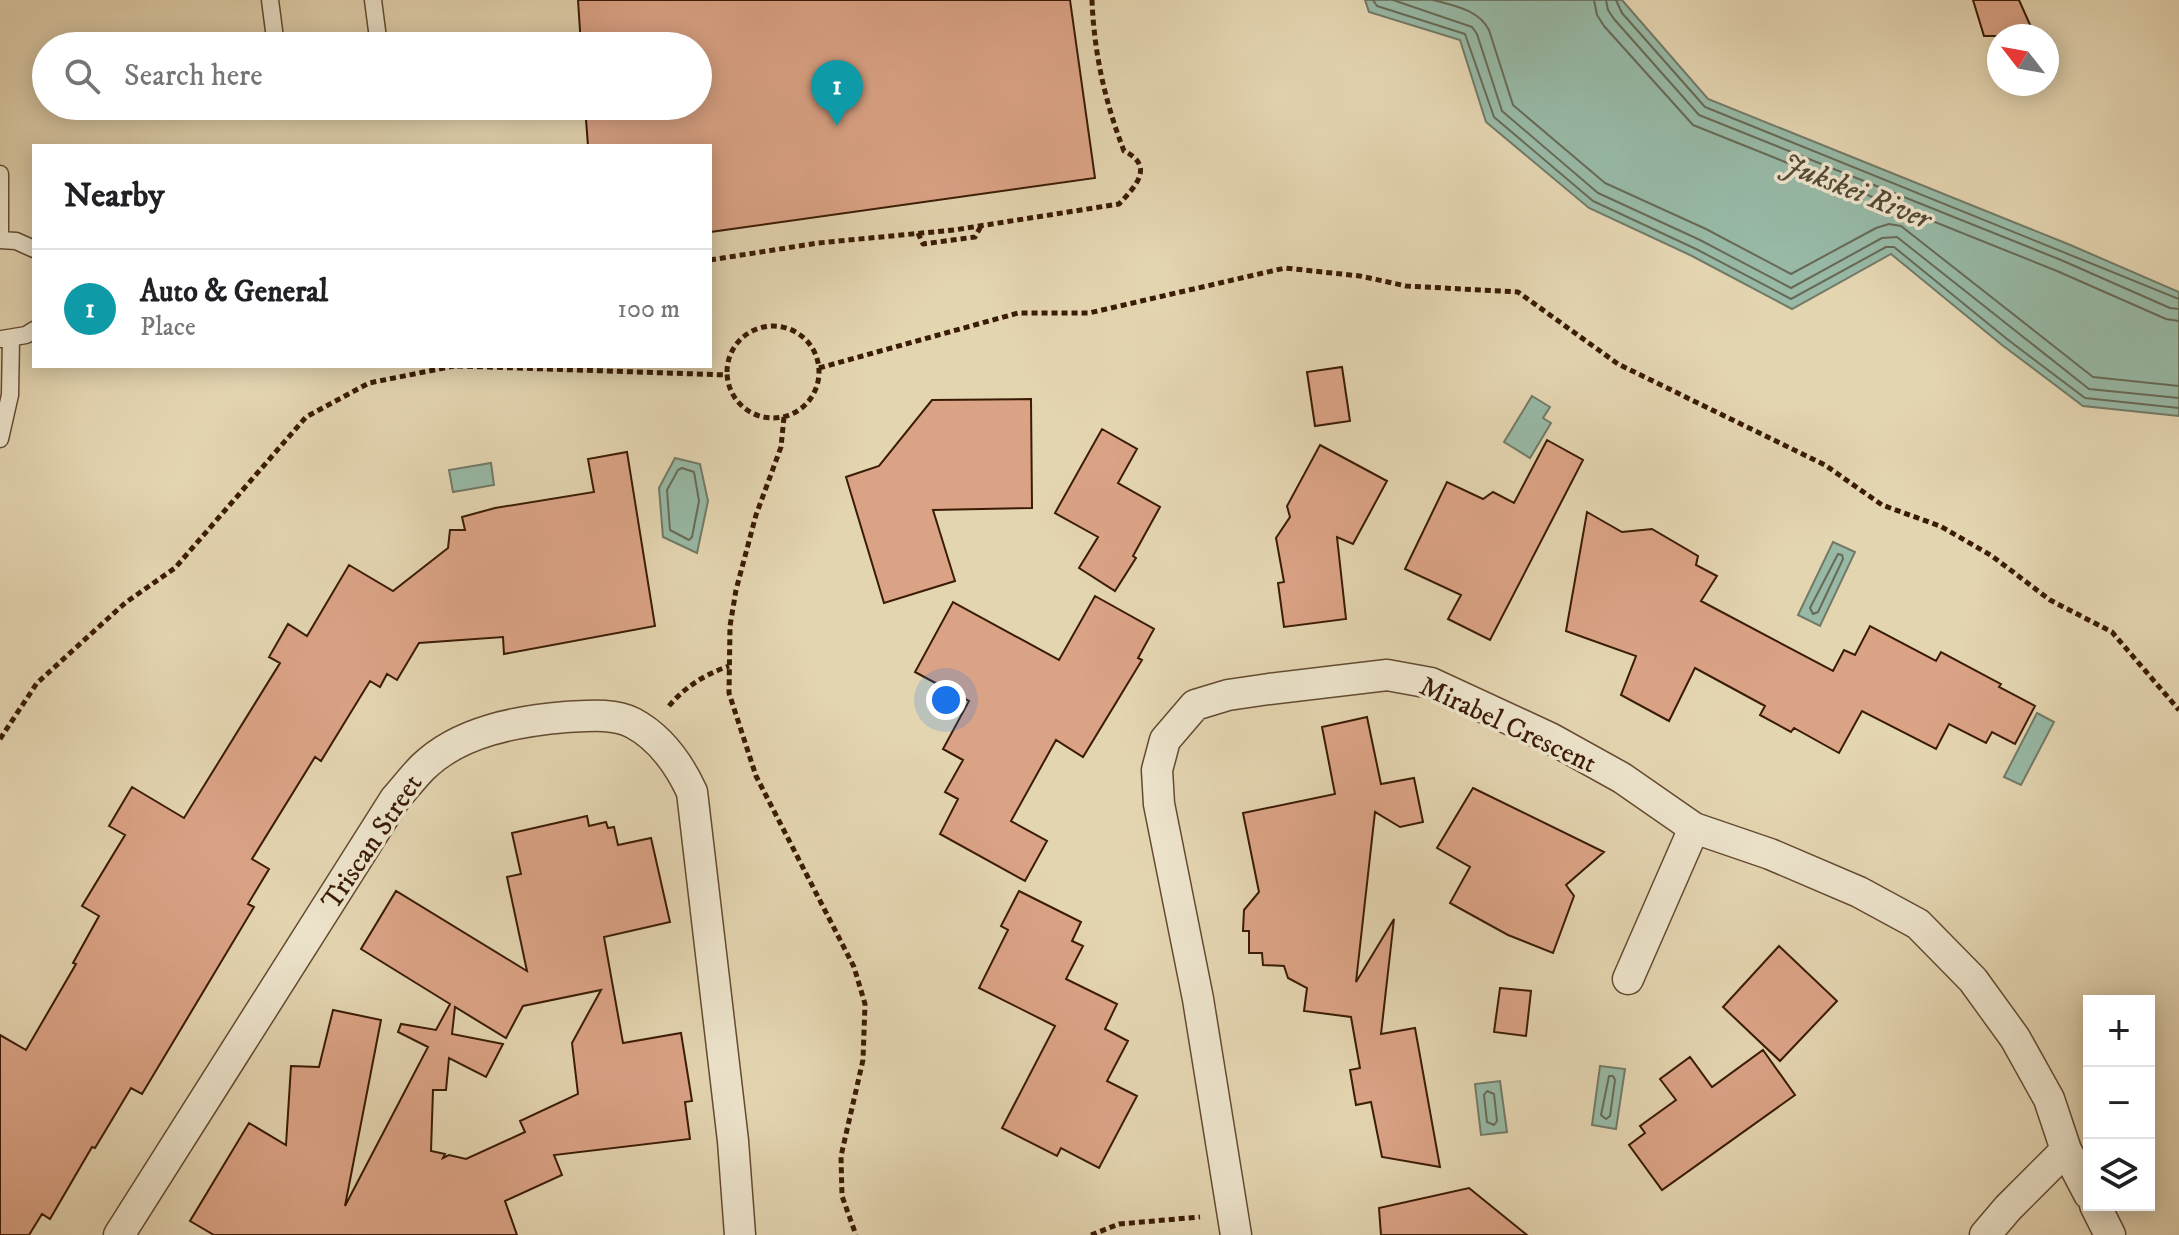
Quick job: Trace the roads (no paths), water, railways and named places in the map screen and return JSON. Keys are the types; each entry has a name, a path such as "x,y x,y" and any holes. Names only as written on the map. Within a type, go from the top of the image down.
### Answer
{"street":[{"name":"Mirabel Crescent","path":"1234,1225 1198,999 1159,804 1157,770 1165,740 1195,705 1228,695 1387,675 1431,683 1550,738 1622,778 1694,828 1770,854 1859,892 1918,924 1973,980 2015,1038 2049,1099 2066,1150 2083,1183"},
{"name":"Triscan Street","path":"119,1235 395,799 425,765 468,738 493,728 539,719 595,715 629,721 647,732 679,764 692,792 733,1141 740,1235"},
{"path":"1628,979 1694,828"},
{"path":"1985,1235 2066,1150"},
{"path":"2098,1211 2110,1235"}],"lane":[{"path":"270,0 274,32"},
{"path":"373,0 377,32"},
{"path":"0,174 0,240 16,241 32,248"},
{"path":"0,439 10,395 6,339 32,331"}],"water":[{"name":"Jukskei River","path":"1365,0 1622,0 1708,99 2179,292 2179,416 2083,406 2002,345 1891,254 1792,309 1692,256 1589,208 1486,122 1460,40 1369,12"},
{"path":"1532,396 1550,407 1543,418 1551,423 1530,458 1504,442"},
{"path":"675,458 700,464 708,501 697,553 663,537 659,488"},
{"path":"491,463 494,485 453,492 449,470"},
{"path":"1833,542 1855,552 1820,626 1798,615"},
{"path":"2037,713 2054,722 2021,785 2004,777"},
{"path":"1600,1066 1625,1069 1616,1129 1592,1125"},
{"path":"1500,1081 1507,1132 1481,1135 1475,1084"}],"place":[{"name":"Auto & General","path":"837,126"}]}
